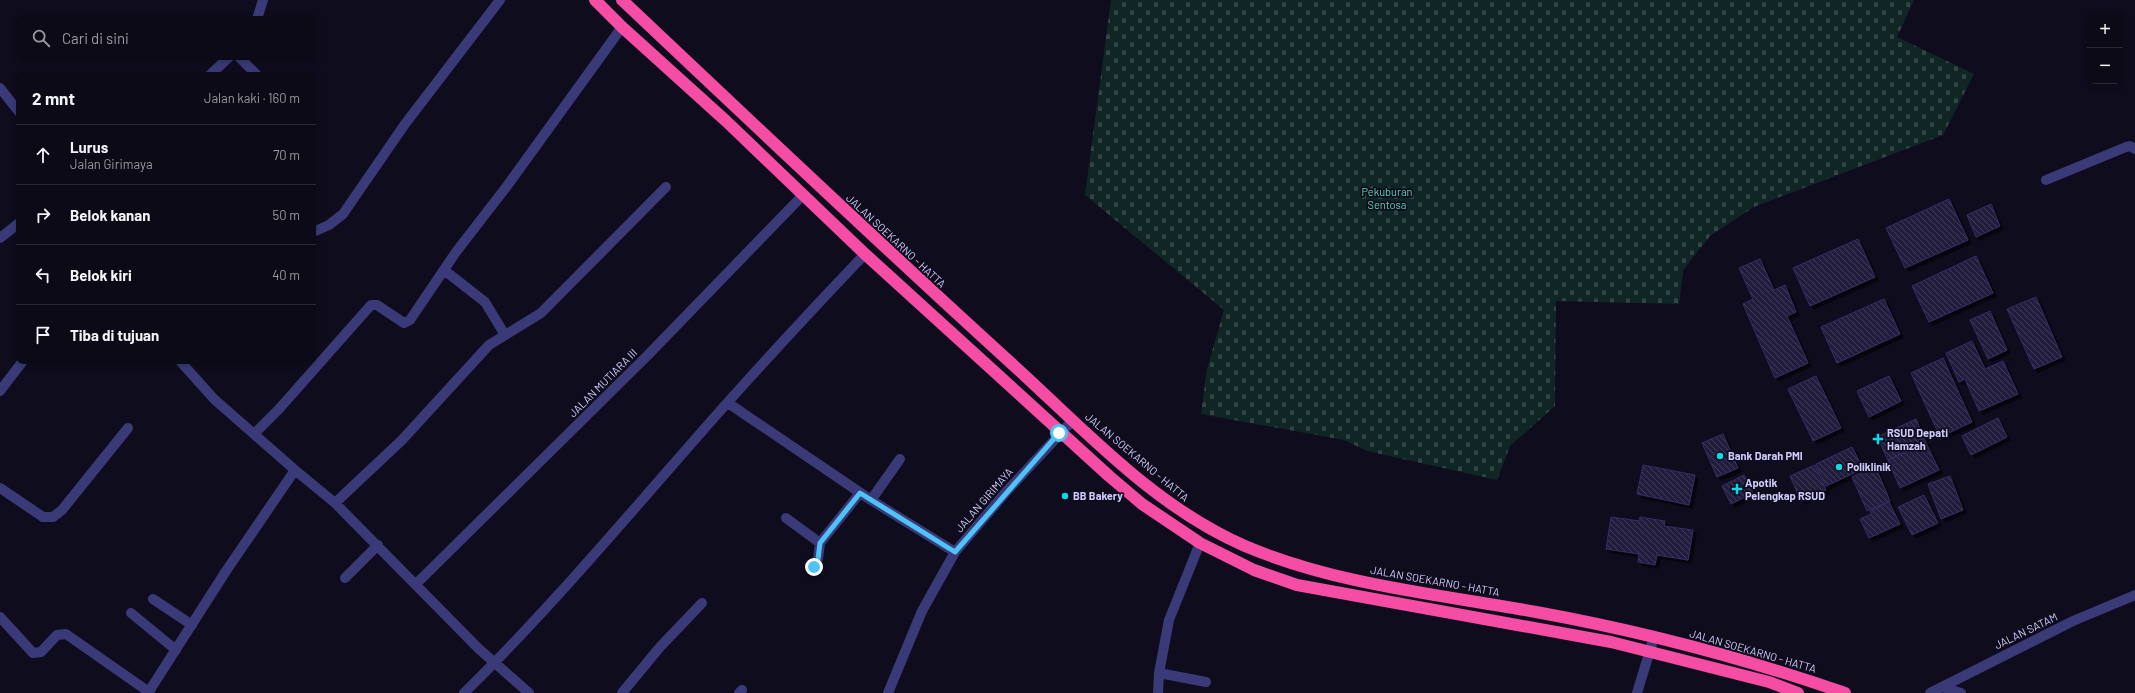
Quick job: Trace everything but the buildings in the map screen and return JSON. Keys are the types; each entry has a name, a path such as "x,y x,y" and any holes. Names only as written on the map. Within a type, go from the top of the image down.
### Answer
{"highway":[{"path":"595,0 622,27 726,121 865,254 1059,433 1142,504 1200,544 1254,570 1297,585 1611,642 1769,682 1798,693"},
{"name":"JALAN SOEKARNO - HATTA","path":"622,0 867,232 1073,420 1163,498 1185,514 1243,545 1292,564 1346,578 1549,614 1654,637 1778,670 1845,693"}],"street":[{"path":"258,16 263,0"},
{"path":"316,230 333,222 344,214 405,124 500,0"},
{"path":"254,434 278,410 370,306 377,305 404,323 407,322 622,27"},
{"path":"213,72 226,60"},
{"path":"242,60 254,72"},
{"path":"0,88 16,108"},
{"path":"2046,180 2126,147 2130,146 2135,149"},
{"path":"335,503 402,440 489,346 541,313 666,187"},
{"name":"JALAN MUTIARA III","path":"416,584 652,351 802,195"},
{"path":"0,238 16,225"},
{"path":"464,693 495,663 614,534 778,345 865,254"},
{"path":"444,270 485,302 495,316 505,335"},
{"path":"0,391 21,364"},
{"path":"183,364 205,390 294,470 335,503 495,663 529,693"},
{"path":"728,403 860,493 955,552"},
{"name":"JALAN GIRIMAYA","path":"888,693 922,611 955,552 1059,433 1073,420"},
{"path":"0,488 43,517 53,517 62,510 128,428"},
{"path":"871,500 900,459"},
{"path":"0,617 33,653 42,652 57,635 66,634 149,692 294,470"},
{"path":"814,567 818,559 820,543 860,493"},
{"path":"786,518 820,543"},
{"path":"1158,693 1159,673 1169,620 1200,544"},
{"path":"345,578 378,545"},
{"name":"JALAN SATAM","path":"1930,693 2073,621 2135,595"},
{"path":"153,599 192,625"},
{"path":"622,693 673,632 702,604"},
{"path":"131,613 176,650"},
{"path":"1637,693 1654,637"},
{"path":"1159,673 1206,682"},
{"path":"1942,687 1961,693"}],"green space":[{"name":"Pekuburan Sentosa","path":"1111,0 1914,0 1897,37 1974,74 1943,135 1754,207 1710,236 1683,270 1679,304 1556,301 1555,406 1510,446 1497,480 1367,451 1344,440 1201,414 1207,369 1224,310 1085,195"}],"place":[{"name":"RSUD Depati Hamzah","path":"1878,439"},
{"name":"Bank Darah PMI","path":"1720,456"},
{"name":"Poliklinik","path":"1839,467"},
{"name":"Apotik Pelengkap RSUD","path":"1737,489"},
{"name":"BB Bakery","path":"1065,496"}],"route":[{"path":"814,567 818,559 820,543 860,493 912,527 955,552 1059,433"}]}
